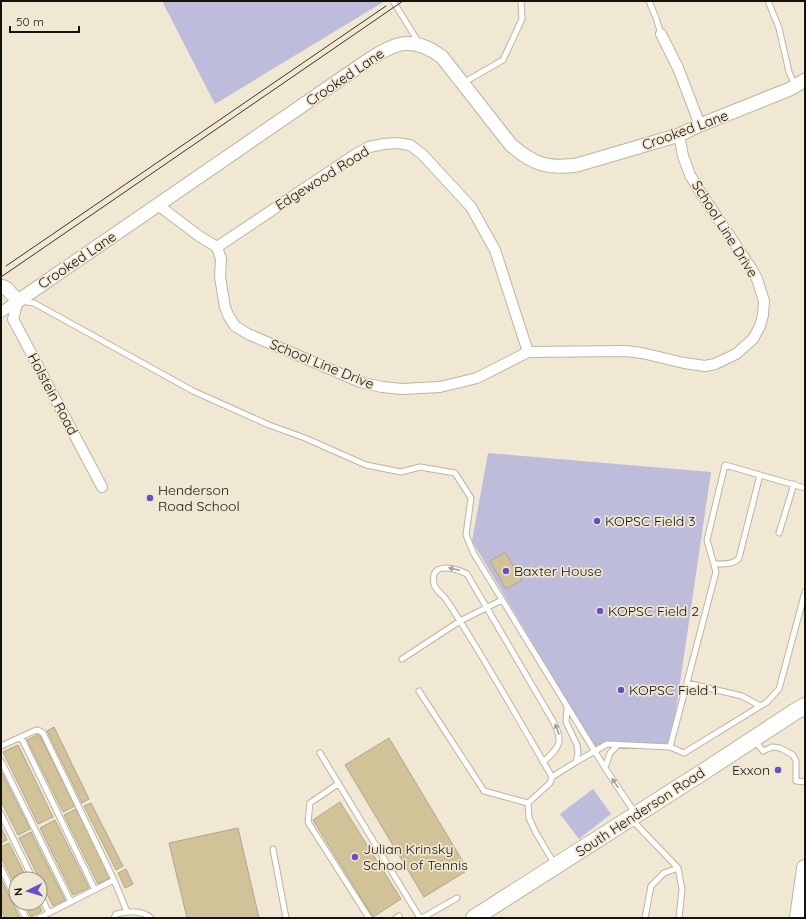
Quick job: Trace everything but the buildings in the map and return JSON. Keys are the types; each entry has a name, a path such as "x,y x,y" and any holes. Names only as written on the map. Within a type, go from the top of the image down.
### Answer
{"main road":[{"name":"South Henderson Road","path":"474,918 805,706"},
{"path":"798,918 805,868"}],"street":[{"path":"661,34 678,68 700,125"},
{"name":"Crooked Lane","path":"18,301 381,51 394,46 406,43 419,44 442,57 511,145 523,156 546,166 561,167 577,165 680,135 700,125 800,83"},
{"name":"School Line Drive","path":"217,247 221,259 220,277 225,307 235,326 248,334 360,382 382,387 402,389 440,387 477,378 528,352 642,352 684,363 705,366 715,364 727,360 753,339 760,326 763,315 764,301 758,279 696,185 683,156 680,135"},
{"name":"Edgewood Road","path":"217,247 356,154 369,147 397,143 410,145 422,154 471,207 495,250 528,352"},
{"path":"158,205 199,236 217,247"},
{"path":"1,312 18,301 3,287"},
{"name":"Holstein Road","path":"18,301 13,318 102,487"}],"lane":[{"path":"393,1 419,44"},
{"path":"462,84 503,60 522,19 521,1"},
{"path":"649,1 661,34"},
{"path":"768,1 779,28 789,72 800,83"},
{"path":"18,301 34,303 193,391 269,425 305,438 366,465 401,472 420,467 455,474 471,498 466,536 474,554 633,817 678,868 682,889 679,918"},
{"path":"670,747 716,572 707,540 725,465 805,488"},
{"path":"714,564 733,563 739,558 760,475"},
{"path":"779,533 794,484"},
{"path":"543,762 558,747 558,732 466,574 454,569 441,568 437,570 434,577 434,585 444,596 460,621 543,762 552,777"},
{"path":"528,803 550,783 552,777 607,744 670,747 684,753 767,702 779,689 805,592"},
{"path":"402,659 460,621 502,600"},
{"path":"687,684 742,696 760,706"},
{"path":"419,691 484,791 528,803"},
{"path":"567,706 566,722 577,745 578,753 576,762"},
{"path":"1,746 34,731 38,730 43,733 114,880 127,912"},
{"path":"20,737 95,890"},
{"path":"753,739 763,751 772,747 780,748 793,755 796,761 796,781 805,782"},
{"path":"604,768 610,753 618,745"},
{"path":"320,753 421,918 457,898"},
{"path":"1,761 71,902"},
{"path":"338,784 310,802 308,822 368,918"},
{"path":"528,803 529,818 536,833 556,866"},
{"path":"1,814 29,871"},
{"path":"273,849 286,918"},
{"path":"1,868 8,882"},
{"path":"645,918 651,886 664,873 678,868"},
{"path":"39,918 114,880"},
{"path":"114,918 116,914 127,912 141,912 151,918"}],"shaded area":[{"path":"162,1 385,1 215,104"},
{"path":"488,453 711,472 671,744 595,748 472,541"},
{"path":"593,789 611,814 579,839 560,814"}],"tram line":[{"path":"1,277 403,1"},
{"path":"6,266 386,6"}],"place":[{"name":"Henderson Road School","path":"150,498"},
{"name":"KOPSC Field 3","path":"597,521"},
{"name":"Baxter House","path":"506,571"},
{"name":"KOPSC Field 2","path":"600,611"},
{"name":"KOPSC Field 1","path":"621,690"},
{"name":"Exxon","path":"778,770"},
{"name":"Julian Krinsky School of Tennis","path":"355,857"}]}
